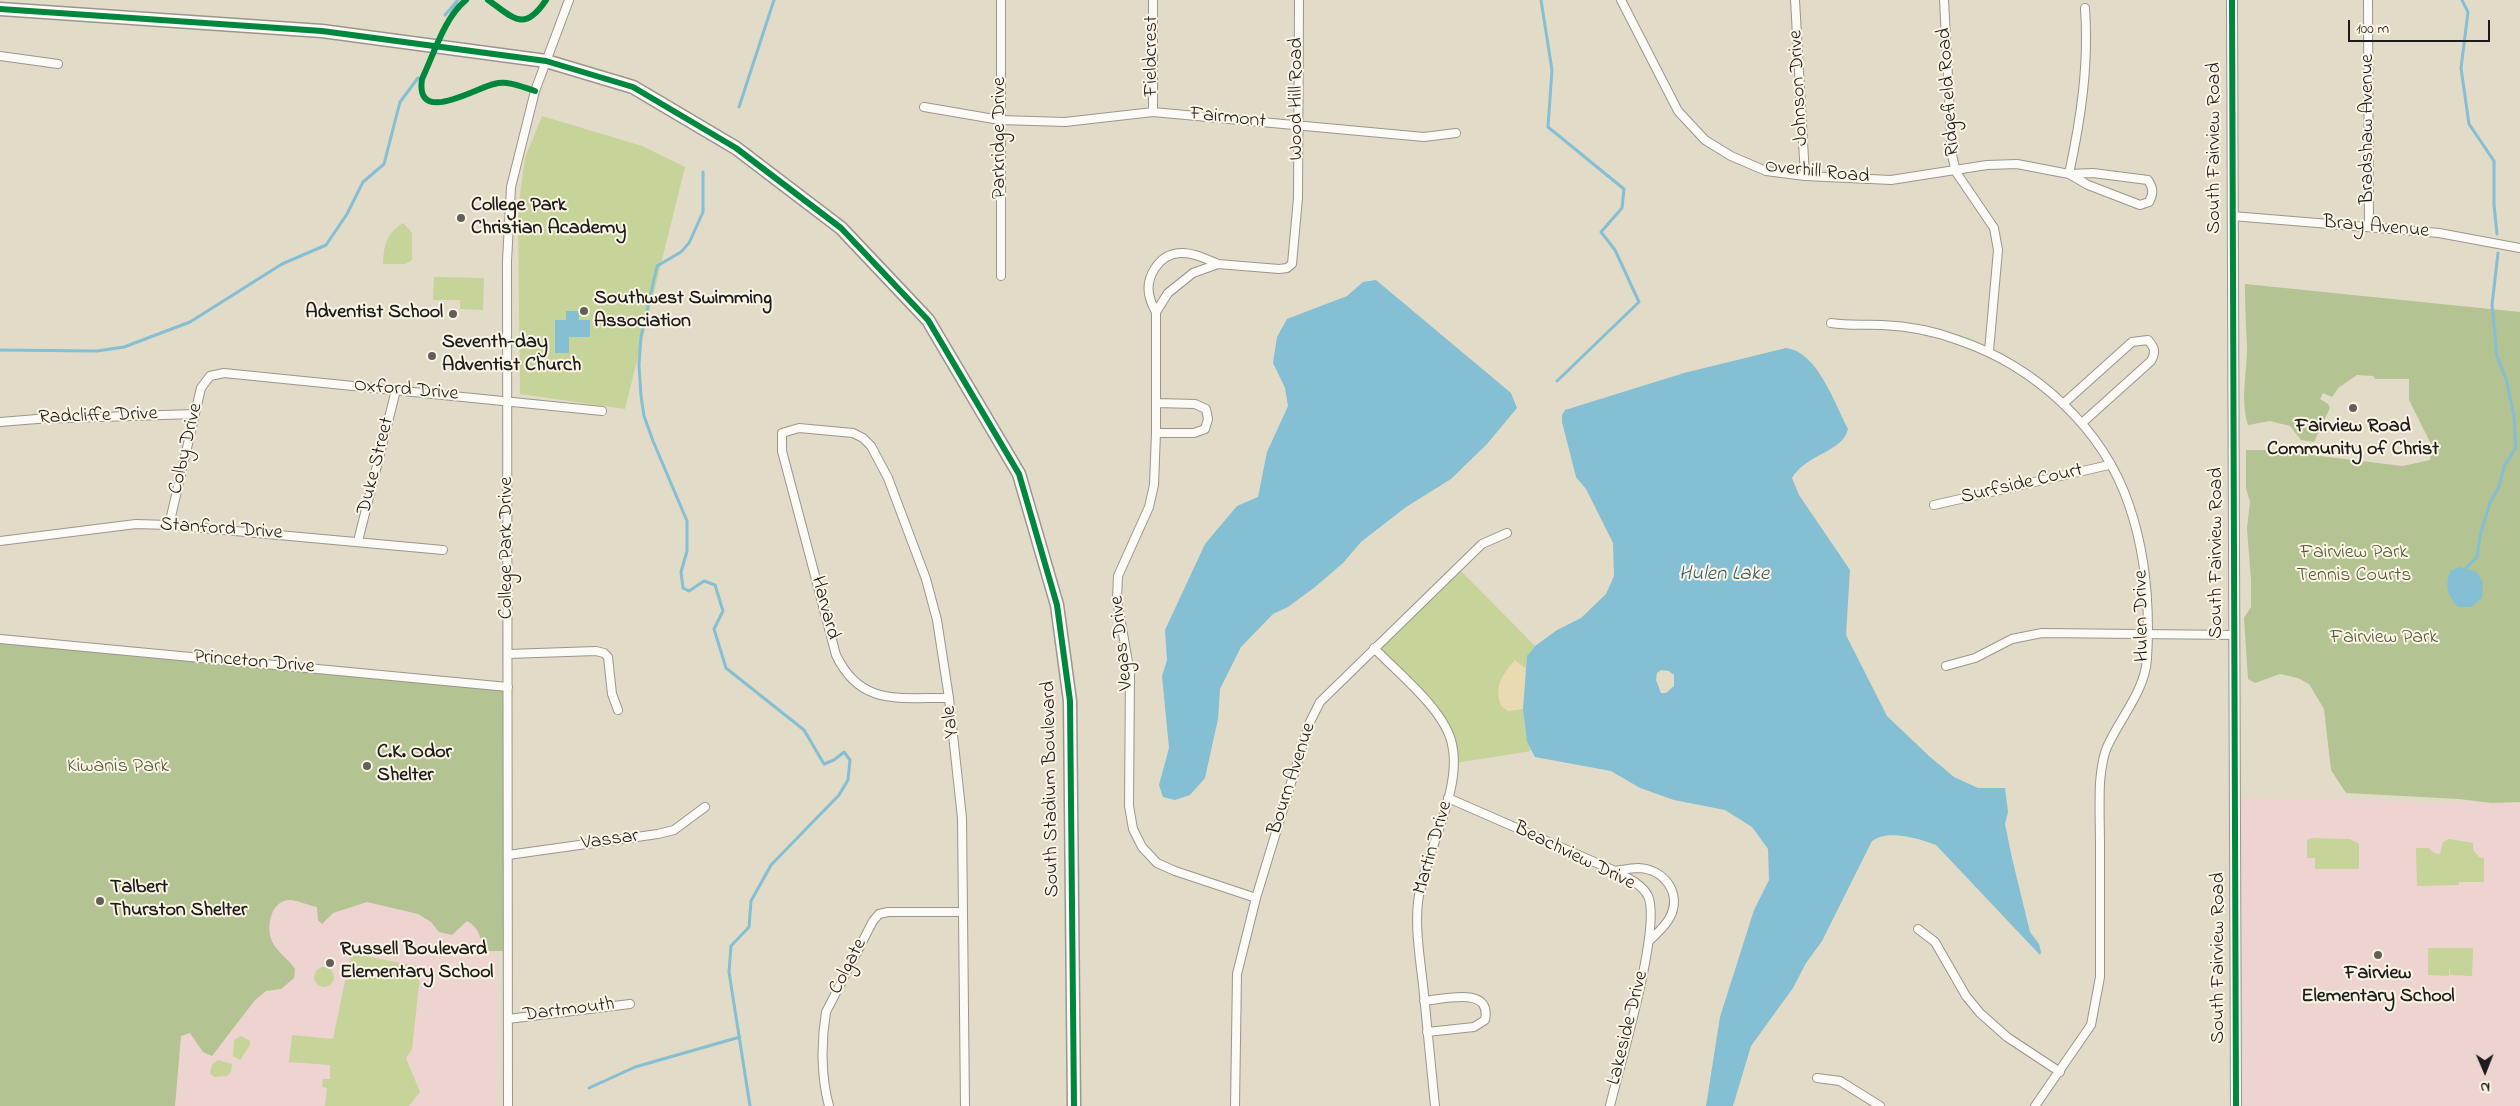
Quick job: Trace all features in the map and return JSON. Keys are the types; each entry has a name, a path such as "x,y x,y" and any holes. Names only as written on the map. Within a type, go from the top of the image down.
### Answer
{"main road":[{"name":"South Stadium Boulevard","path":"0,9 322,31 546,61 633,88 736,148 841,228 928,320 1019,474 1057,605 1070,701 1074,1106"}],"street":[{"name":"College Park Drive","path":"508,1106 507,261 510,193 535,91 570,0"},
{"name":"Fieldcrest","path":"1152,112 1153,0"},
{"name":"Wood Hill Road","path":"1218,264 1287,268 1294,257 1298,198 1299,0"},
{"name":"Overhill Road","path":"1621,0 1678,111 1705,140 1731,156 1766,170 1805,176 1891,180 1956,172 1987,165 2018,164 2069,174 2093,173 2148,180 2153,188 2153,195 2149,202 2140,205 2088,185 2069,174"},
{"name":"Johnson Drive","path":"1795,0 1805,176"},
{"name":"Ridgefield Road","path":"1944,0 1952,155 1956,172 1994,228 1998,250 1989,351"},
{"name":"South Fairview Road","path":"2232,0 2236,1106"},
{"name":"Bradshaw Avenue","path":"2368,0 2369,227"},
{"name":"Parkridge Drive","path":"998,1 1001,276"},
{"path":"2069,174 2081,118 2085,83 2084,8"},
{"path":"0,56 58,64"},
{"name":"Fairmont","path":"924,106 1000,120 1065,122 1152,112 1424,137 1456,133"},
{"name":"Bray Avenue","path":"2232,216 2439,233 2520,248"},
{"name":"Vegas Drive","path":"1218,264 1197,255 1181,253 1168,256 1152,272 1149,285 1150,298 1156,312 1154,485 1149,507 1118,576 1116,600 1130,673 1129,806 1133,829 1142,848 1158,863 1175,871 1256,898"},
{"path":"1156,312 1168,293 1193,273 1218,264"},
{"name":"Hulen Drive","path":"1831,323 1854,326 1879,324 1906,326 1957,339 1989,351 2029,374 2063,404 2082,424 2109,465 2129,504 2142,551 2146,586 2147,660 2142,680 2107,747 2100,782 2100,977 2098,997 2091,1025 2035,1106"},
{"path":"2063,404 2132,342 2148,340 2154,346 2155,354 2151,361 2082,424"},
{"name":"Oxford Drive","path":"210,376 224,372 602,410"},
{"name":"Colby Drive","path":"168,525 201,388 210,376"},
{"name":"Duke Street","path":"358,542 396,390"},
{"path":"1156,403 1195,404 1206,409 1208,419 1204,429 1194,433 1156,433"},
{"name":"Radcliffe Drive","path":"0,422 195,414"},
{"name":"Yale","path":"782,433 799,428 853,434 862,438 871,446 888,478 926,579 937,620 949,698 962,818 965,1106"},
{"name":"Harvard","path":"782,433 781,441 784,460 836,654 843,669 851,680 864,690 876,694 949,698"},
{"name":"Surfside Court","path":"1934,505 2109,465"},
{"name":"Stanford Drive","path":"0,541 136,524 168,525 443,550"},
{"name":"Bourn Avenue","path":"1235,1106 1237,974 1256,898 1310,724 1320,702 1482,544 1507,534"},
{"path":"1946,666 1975,658 2012,639 2042,633 2235,635"},
{"name":"Princeton Drive","path":"0,639 508,687"},
{"name":"Martin Drive","path":"1374,648 1434,710 1445,726 1452,744 1454,764 1448,798 1422,880 1418,905 1419,948 1435,1106"},
{"path":"508,654 596,651 604,653 608,657 612,694 618,710"},
{"name":"Beachview Drive","path":"1448,798 1633,881 1647,894 1652,909 1648,950"},
{"name":"Vassar","path":"508,855 658,834 680,827 705,808"},
{"path":"1615,872 1639,868 1653,872 1667,880 1674,892 1675,906 1670,920 1649,941"},
{"name":"Colgate","path":"829,1106 824,1078 824,1025 826,1012 873,921 879,914 888,912 963,912"},
{"path":"1918,929 1935,942 1966,996 1980,1012 2006,1037 2060,1072"},
{"name":"Lakeside Drive","path":"1610,1106 1648,950"},
{"path":"1424,1001 1471,997 1483,1003 1487,1011 1485,1020 1474,1027 1427,1032"},
{"name":"Dartmouth","path":"508,1019 630,1004"},
{"path":"1818,1078 1840,1081 1880,1106"}],"shaded area":[{"name":"Fairview Elementary School","path":"2249,798 2520,803 2520,1106 2236,1106 2236,801"},
{"name":"Russell Boulevard Elementary School","path":"162,877 498,900 496,1106 160,1106"}],"green space":[{"name":"Southwest Swimming Association","path":"542,116 642,146 685,167 625,409 520,394 518,211 525,158"},
{"path":"403,223 412,233 412,260 405,264 383,264 387,240 393,231"},
{"path":"434,277 484,278 483,310 460,309 460,300 433,300"},
{"name":"Fairview Park","path":"2245,284 2520,312 2520,802 2492,803 2459,799 2346,793 2331,770 2324,709 2309,684 2298,678 2280,674 2255,683 2248,679 2244,618 2251,607 2251,580 2247,528 2250,502 2246,488 2246,450 2294,450 2319,456 2403,466 2430,460 2432,446 2409,400 2409,379 2375,379 2373,376 2357,375 2338,388 2332,397 2323,393 2320,399 2328,404 2330,408 2314,442 2301,440 2290,426 2270,421 2248,425 2244,406 2247,347"},
{"path":"1458,568 1535,646 1526,666 1523,697 1525,729 1531,751 1456,763 1446,726 1375,648"},
{"name":"Kiwanis Park","path":"0,639 508,687 507,951 484,951 477,930 467,921 452,935 439,932 431,922 418,914 367,902 333,913 322,924 318,920 317,907 293,900 283,901 273,911 270,925 271,939 295,969 294,978 281,989 266,991 255,1000 212,1056 203,1052 190,1033 181,1036 175,1106 0,1106"},
{"path":"2313,838 2350,839 2359,844 2359,869 2315,869 2315,858 2307,858 2307,840"},
{"path":"2449,839 2473,843 2473,850 2479,857 2484,858 2484,882 2459,882 2459,885 2417,886 2416,848 2429,848 2434,853 2440,854 2443,842"},
{"path":"2428,948 2473,948 2472,976 2450,975 2450,964 2449,976 2428,975"},
{"path":"351,953 421,967 412,1049 406,1058 420,1092 409,1106 325,1106 327,1088 322,1087 323,1079 330,1079 330,1065 289,1062 292,1035 333,1039"},
{"path":"324,967 331,970 334,977 331,984 324,987 317,984 314,977 317,970"},
{"path":"241,1036 250,1041 250,1045 240,1060 233,1056 234,1040"},
{"path":"218,1060 232,1064 231,1072 227,1076 214,1077 210,1073 212,1065"}],"sand":[{"path":"1515,660 1526,669 1523,709 1508,711 1501,706 1498,693 1500,681"}],"water":[{"path":"1376,280 1511,393 1517,408 1487,444 1451,479 1406,507 1361,542 1343,563 1288,607 1273,614 1241,647 1220,689 1218,719 1205,778 1190,795 1175,800 1163,797 1159,785 1169,748 1162,676 1167,660 1165,630 1205,544 1237,506 1258,497 1267,452 1288,406 1285,388 1273,363 1277,337 1287,319 1347,296 1363,282"},
{"path":"566,311 579,311 579,320 590,320 590,337 569,337 569,353 555,353 555,320 566,320"},
{"name":"Hulen Lake","path":"1786,348 1797,351 1807,358 1824,380 1848,429 1845,437 1839,443 1806,463 1792,478 1799,495 1850,570 1846,635 1887,716 1954,777 1978,788 2005,788 2008,812 2005,824 2012,858 2030,932 2039,944 2041,952 2040,955 1936,845 1903,836 1878,837 1872,841 1822,941 1806,963 1793,988 1751,1046 1733,1106 1706,1106 1720,1017 1754,910 1769,880 1768,849 1752,827 1725,810 1674,800 1640,788 1611,771 1535,757 1527,742 1523,709 1527,656 1535,646 1557,630 1581,618 1606,594 1614,576 1613,543 1586,489 1576,477 1562,422 1562,415 1565,410 1684,373","holes":["1661,670 1669,671 1674,675 1674,686 1666,693 1661,693 1656,680 1657,673"]},
{"path":"2460,567 2477,572 2483,583 2482,598 2471,607 2458,607 2448,590 2450,571"}],"waterway":[{"path":"445,15 458,0"},
{"path":"739,107 774,0"},
{"path":"1541,0 1552,70 1548,127 1624,189 1622,208 1601,232 1615,250 1639,302 1557,381"},
{"path":"2462,0 2468,12 2461,68 2469,124 2494,161 2494,205 2497,234"},
{"path":"450,16 457,3"},
{"path":"0,350 97,351 124,347 190,322 282,264 326,245 347,214 363,182 384,164 400,102 418,78"},
{"path":"703,172 703,212 689,243 681,252 657,266 641,337 639,365 644,416 687,521 687,551 681,572 683,588 689,591 704,581 715,585 723,611 714,629 726,668 804,730 824,764 834,760 844,752 850,760 848,780 839,795 771,865 751,901 749,927 731,946 729,972 750,1106"},
{"path":"2466,568 2477,557 2480,536 2490,503 2499,487 2504,467 2516,447 2514,416 2506,379 2497,356 2492,305 2498,253"},
{"path":"589,1088 635,1067 740,1037"}],"cycle path":[{"path":"466,0 452,16 440,37 422,79 422,93 428,100 437,102 448,101 499,83 515,84 535,91"},
{"path":"488,0 512,17 518,19 525,19 531,16 546,0"},
{"path":"2232,0 2236,1106"},
{"path":"0,9 322,31 546,61 633,87 736,148 841,228 928,320 1019,474 1057,605 1070,701 1074,1106"}],"place":[{"name":"College Park Christian Academy","path":"461,218"},
{"name":"Southwest Swimming Association","path":"584,311"},
{"name":"Adventist School","path":"453,314"},
{"name":"Seventh-day Adventist Church","path":"432,356"},
{"name":"Fairview Road Community of Christ","path":"2353,408"},
{"name":"C.K. Odor Shelter","path":"367,766"},
{"name":"Talbert Thurston Shelter","path":"100,901"},
{"name":"Fairview Elementary School","path":"2378,955"},
{"name":"Russell Boulevard Elementary School","path":"330,963"}],"park label":[{"name":"Fairview Park Tennis Courts","path":"2354,566"}]}
